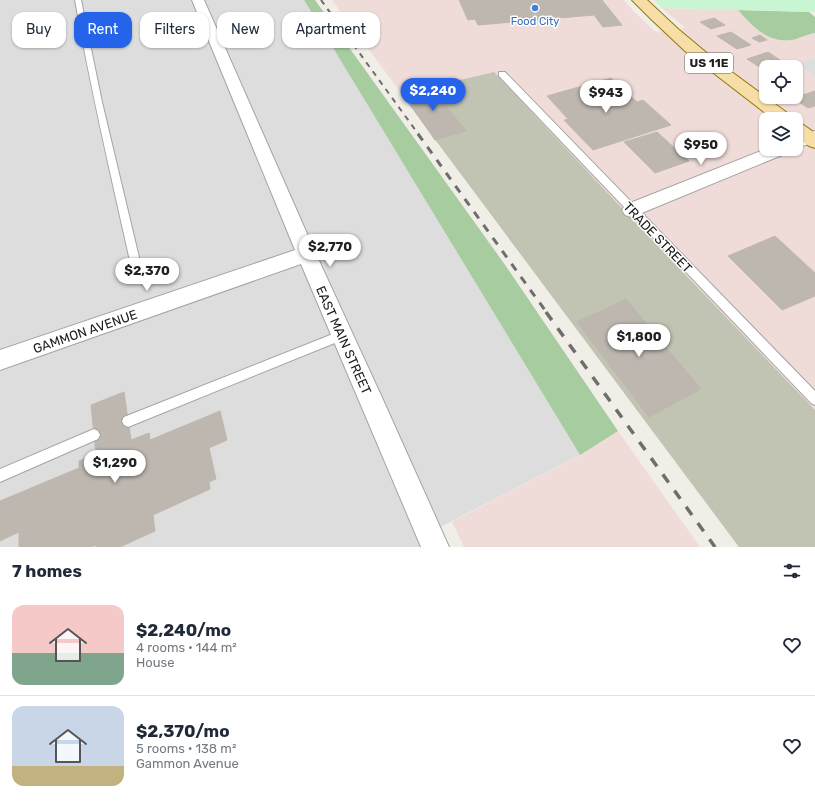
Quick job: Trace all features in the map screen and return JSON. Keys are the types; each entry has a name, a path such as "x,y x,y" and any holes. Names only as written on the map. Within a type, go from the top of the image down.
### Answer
{"main road":[{"name":"US 11E","path":"639,0 658,20 720,72 774,112"}],"street":[{"name":"EAST MAIN STREET","path":"198,0 306,254 435,547"},
{"path":"631,210 764,156"},
{"name":"GAMMON AVENUE","path":"0,360 306,254"}],"lane":[{"path":"78,0 107,144 137,270"},
{"name":"TRADE STREET","path":"502,74 631,210 815,399"},
{"path":"128,422 342,335"},
{"path":"0,476 94,435"}],"shaded area":[{"path":"0,0 304,0 311,12 282,12 282,48 333,48 580,455 429,533 435,547 0,547"},
{"path":"332,0 624,0 634,12 656,32 685,28 662,8 738,10 755,28 790,40 815,33 815,58 803,62 803,60 759,60 759,104 803,104 803,70 815,76 815,547 739,547 368,48 380,48 380,12 341,12"},
{"path":"815,58 815,76 803,69 803,61"},
{"path":"494,72 815,410 815,547 739,547 401,94"},
{"path":"618,431 700,547 464,547 452,522 580,455"}],"green space":[{"path":"304,0 315,0 324,12 311,12"},
{"path":"654,0 815,0 815,12 662,8"},
{"path":"738,10 809,12 815,17 815,33 791,40 775,39 761,32"},
{"path":"333,48 349,48 503,262 618,431 580,455"}],"building":[{"name":"Food City","path":"459,0 602,0 622,25 603,27 594,15 478,25 475,19 468,20"},
{"path":"714,18 725,25 711,29 700,22"},
{"path":"731,32 751,45 737,49 717,36"},
{"path":"760,35 767,40 759,42 752,38"},
{"path":"768,52 780,60 759,60 759,67 747,59"},
{"path":"611,78 637,102 643,100 671,125 593,150 564,120 568,119 547,96"},
{"path":"429,84 466,131 435,140 401,91"},
{"path":"815,91 815,106 808,108 802,104 803,95"},
{"path":"657,132 689,161 655,173 624,142"},
{"path":"775,236 815,273 815,296 782,310 728,256"},
{"path":"626,299 701,389 649,417 577,322"},
{"path":"124,392 131,440 149,433 150,440 220,411 227,440 209,448 216,479 209,482 210,489 153,515 155,531 120,547 96,547 96,545 91,547 19,547 19,532 0,541 0,501 79,468 79,461 96,454 91,405"}],"railway":[{"path":"321,0 419,135"},
{"path":"418,134 547,313"},
{"path":"546,312 715,547"}],"place":[{"name":"Food City","path":"535,8"}]}
